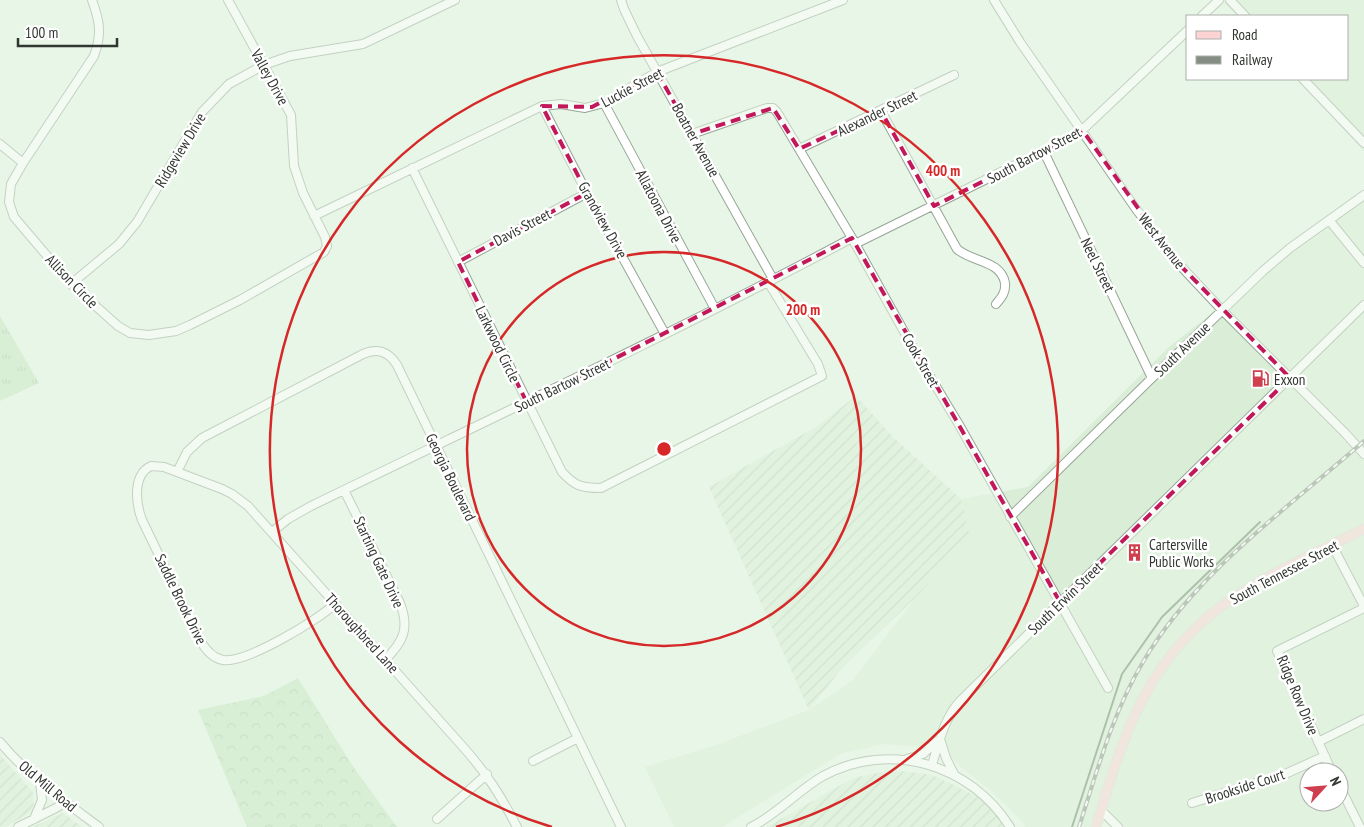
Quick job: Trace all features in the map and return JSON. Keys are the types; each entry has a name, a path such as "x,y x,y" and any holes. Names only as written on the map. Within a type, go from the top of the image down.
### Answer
{"main road":[{"name":"South Tennessee Street","path":"1096,827 1121,747 1134,714 1151,683 1177,647 1205,619 1232,599 1265,579 1364,529"}],"street":[{"name":"Allison Circle","path":"92,0 99,20 99,43 94,56 23,163 11,184 9,202 14,217 71,284 118,326 130,333 149,334 176,331 240,300 324,252 327,246 325,237 314,216"},
{"name":"Valley Drive","path":"228,0 291,115 294,166 303,193 314,216"},
{"name":"Ridgeview Drive","path":"71,284 119,244 137,222 202,112 229,84 264,65 290,56 364,44 455,0"},
{"name":"Boatner Avenue","path":"621,0 626,13 770,280 818,364 822,376"},
{"name":"Luckie Street","path":"314,216 542,106 552,104 585,108 604,104 658,72 843,0"},
{"name":"West Avenue","path":"994,0 1004,20 1168,252 1184,271 1364,454"},
{"path":"1203,15 1219,0"},
{"path":"1230,0 1244,15"},
{"name":"South Bartow Street","path":"272,532 293,516 344,490 527,403 770,280 934,206 1083,131 1186,32"},
{"name":"Alexander Street","path":"799,149 954,75"},
{"path":"1304,80 1364,144"},
{"name":"Allatoona Drive","path":"604,104 715,309"},
{"name":"Grandview Drive","path":"542,106 664,334"},
{"name":"Cook Street","path":"692,134 767,108 773,108 777,112 854,241 917,355 958,423 1108,688"},
{"path":"882,111 957,249 963,255 990,265 1000,271 1006,288 1003,297 996,304"},
{"path":"0,144 23,163"},
{"name":"Neel Street","path":"1044,152 1152,378"},
{"name":"Larkwood Circle","path":"412,168 562,472 573,484 586,488 601,488 822,376"},
{"name":"Davis Street","path":"458,262 587,193"},
{"name":"South Avenue","path":"1010,517 1222,310 1282,255 1364,194"},
{"path":"1329,220 1364,263"},
{"name":"South Erwin Street","path":"932,765 949,715 956,705 1364,305"},
{"name":"Georgia Boulevard","path":"178,472 187,452 202,438 359,356 373,351 387,353 392,358 436,445 620,827"},
{"name":"Saddle Brook Drive","path":"178,472 160,466 148,468 142,474 139,481 138,504 144,526 200,640 210,654 219,659 227,660 242,658 309,625 336,604"},
{"name":"Thoroughbred Lane","path":"178,472 232,494 248,506 487,774 499,792 517,827"},
{"name":"Starting Gate Drive","path":"344,490 400,603 404,616 404,630 401,641 385,660"},
{"path":"1332,545 1364,607"},
{"name":"Ridge Row Drive","path":"1328,762 1277,651 1364,607"},
{"path":"1318,742 1364,719"},
{"path":"533,761 578,738"},
{"path":"905,760 923,754 940,738"},
{"path":"940,738 946,758 954,774"},
{"name":"Old Mill Road","path":"0,742 40,783 99,827"},
{"name":"Brookside Court","path":"1192,803 1286,774 1325,756"},
{"path":"751,827 780,810 814,781 838,769 869,760 883,759 905,760 932,765 954,774 987,798 999,810 1010,827"},
{"path":"437,819 487,774"},
{"path":"33,820 40,805 42,795 40,783"},
{"path":"18,827 65,802"},
{"path":"1349,803 1360,823"},
{"path":"1101,810 1118,827"}],"highlighted area":[{"path":"657,72 692,134 773,108 799,149 881,111 934,206 1083,131 1175,260 1290,378 1060,602 852,238 527,403 458,262 587,193 542,106 592,107"}],"shaded area":[{"path":"1221,0 1364,0 1364,151 1297,80 1349,80 1349,15 1236,15"},
{"path":"1364,189 1364,827 1124,827 1099,798 1090,827 1025,827 1023,822 991,791 961,767 950,755 921,747 885,744 842,753 722,827 674,827 645,767 716,745 809,710 852,681 917,596 970,537 961,499 1028,487 1169,347 1329,220"},
{"path":"856,396 893,437 961,499 970,537 917,596 843,667 809,710 709,487 816,427"},
{"path":"0,755 33,792 34,810 6,827 0,827"},
{"path":"892,770 932,775 958,787 996,807 1004,827 767,827 853,778"},
{"path":"63,813 82,827 32,827"}],"green space":[{"path":"0,316 39,383 0,401"},
{"path":"298,678 352,765 397,827 247,827 198,710 264,696"}],"waterway":[{"path":"1072,827 1122,674 1162,617 1260,522"}],"railway":[{"path":"1079,827 1114,721 1132,681 1164,630 1189,599 1244,543 1364,441"}],"place":[{"name":"Exxon","path":"1260,379"},
{"name":"Cartersville Public Works","path":"1135,553"}]}
